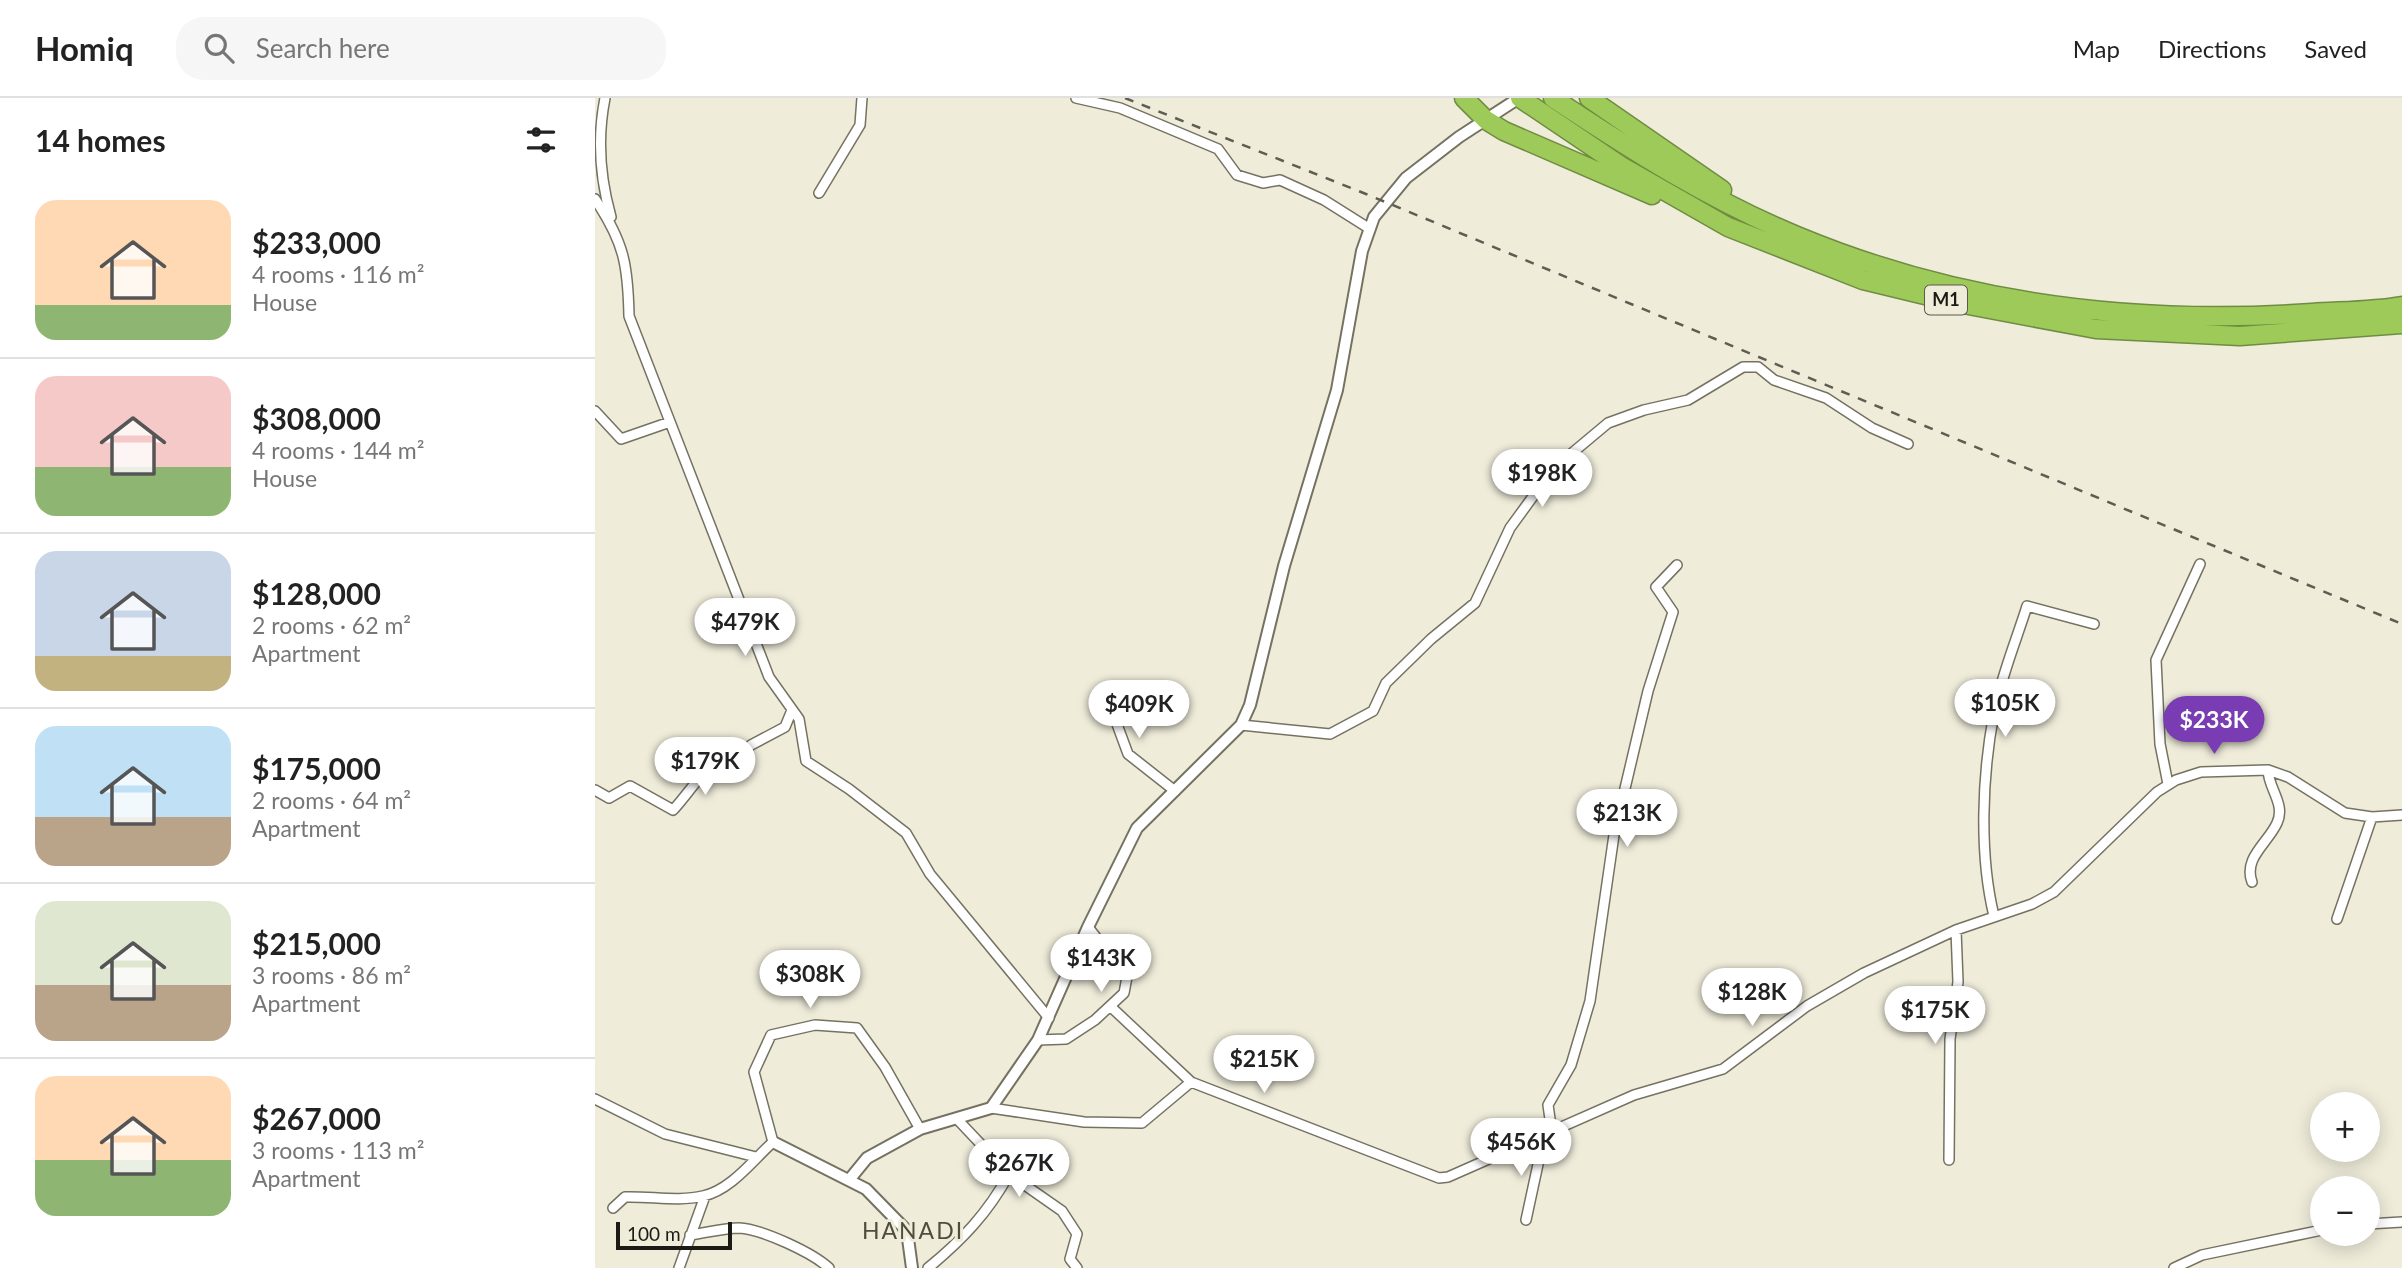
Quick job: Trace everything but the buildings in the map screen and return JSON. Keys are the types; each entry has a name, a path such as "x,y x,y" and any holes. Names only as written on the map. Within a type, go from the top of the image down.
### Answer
{"highway":[{"path":"1464,98 1486,120 1677,207 1728,227"},
{"name":"M1","path":"1553,98 1625,146 1741,210 1797,236 1872,263 1964,289 2087,311 2243,318 2402,306"},
{"path":"1589,98 1721,189 1741,210"},
{"name":"M1","path":"1524,101 1621,166 1728,227 1863,280 1958,303 2097,328 2240,336 2402,324"}],"street":[{"path":"605,98 601,117 600,180 628,268 629,316 769,677 799,719 806,761 849,789 906,833 930,874 1048,1018"},
{"path":"820,192 860,125 862,98"},
{"path":"1076,98 1120,108 1218,149 1237,175 1262,183 1280,180 1324,200 1370,229"},
{"path":"991,1108 1038,1040 1088,927 1137,828 1241,725 1250,705 1284,566 1337,390 1362,251 1374,217 1406,178 1486,120 1524,101"},
{"path":"595,200 613,226"},
{"path":"1241,725 1330,734 1374,710 1386,682 1431,639 1475,603 1510,528 1553,468 1608,423 1644,410 1688,400 1743,367 1758,367 1774,380 1826,398 1872,428 1907,444"},
{"path":"595,411 621,439 670,422"},
{"path":"2168,784 2161,751 2156,660 2200,564"},
{"path":"1552,1133 1548,1105 1566,1076 1590,1001 1614,835 1648,691 1673,612 1657,587 1677,565"},
{"path":"1994,916 1984,823 1989,746 1995,710 2027,606 2094,624"},
{"path":"1104,689 1128,754 1175,791"},
{"path":"595,790 609,798 630,786 673,810 691,792 699,775 707,771 720,775 751,745 785,727 792,710"},
{"path":"2252,882 2249,874 2251,861 2275,827 2279,814 2268,769"},
{"path":"1110,1006 1191,1083 1439,1178 1479,1166 1501,1153 1634,1095 1723,1069 1813,1002 1864,973 1956,930 2032,904 2054,892 2168,784 2201,772 2268,769 2299,784 2336,810 2372,817 2402,815"},
{"path":"2337,919 2372,817"},
{"path":"1038,1040 1066,1039 1124,993 1127,977 1088,927"},
{"path":"1949,1160 1950,1039 1958,982 1956,930"},
{"path":"912,1268 907,1231 866,1189 773,1142 754,1072 771,1035 815,1025 857,1028 885,1067 920,1129"},
{"path":"849,1180 867,1158 920,1129 991,1108 1084,1122 1142,1123 1191,1083"},
{"path":"595,1099 666,1134 756,1157"},
{"path":"957,1119 1009,1174 1062,1211 1077,1234 1070,1259 1077,1268"},
{"path":"1526,1220 1540,1155 1539,1138"},
{"path":"613,1208 625,1197 659,1199 705,1196 739,1175 773,1142"},
{"path":"928,1268 965,1237 996,1198 1009,1174"},
{"path":"679,1268 705,1196"},
{"path":"2380,1223 2402,1222"},
{"path":"690,1235 739,1228 761,1233 816,1256 829,1268"},
{"path":"2174,1268 2202,1255 2310,1232"}],"railway":[{"path":"1125,98 1366,194 2402,624"}],"district":[{"name":"HANADI","path":"913,1231"}]}
